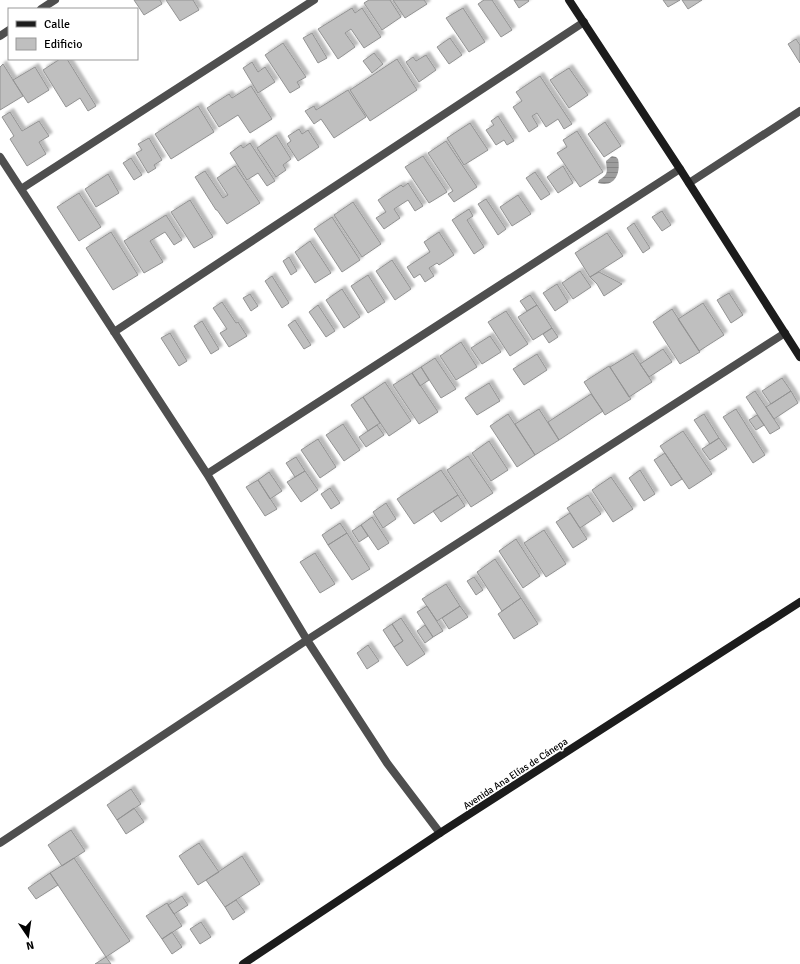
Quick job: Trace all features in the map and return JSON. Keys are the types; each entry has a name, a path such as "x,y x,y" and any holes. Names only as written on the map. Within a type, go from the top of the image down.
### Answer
{"main road":[{"path":"569,0 680,169 800,357"},
{"name":"Avenida Ana Elías de Cánepa","path":"243,964 440,833 800,602"}],"street":[{"path":"43,8 55,0"},
{"path":"21,189 314,0"},
{"path":"114,332 584,22"},
{"path":"689,183 800,111"},
{"path":"0,157 206,474 307,640 387,763 440,833"},
{"path":"206,474 680,169"},
{"path":"0,843 307,640 786,334"}],"shaded area":[{"path":"612,156 618,159 619,164 616,178 609,183 598,183 607,172 606,161"}],"building":[{"path":"134,0 160,0 162,4 144,15"},
{"path":"166,0 193,0 199,10 180,21"},
{"path":"369,0 390,0 401,17 382,30 364,3"},
{"path":"393,0 424,0 427,4 405,18"},
{"path":"484,0 492,0 512,30 501,37 478,4"},
{"path":"514,0 528,0 529,1 519,8"},
{"path":"663,0 680,0 668,7"},
{"path":"682,0 702,0 688,9"},
{"path":"352,8 355,13 362,8 381,37 364,48 351,29 345,33 355,47 338,59 318,29"},
{"path":"463,8 485,42 469,52 446,18"},
{"path":"312,33 327,58 318,63 303,38"},
{"path":"450,38 462,55 449,64 437,47"},
{"path":"796,39 800,45 800,63 788,44"},
{"path":"283,43 306,77 297,82 300,87 290,93 265,55"},
{"path":"374,53 383,64 372,73 363,61"},
{"path":"426,55 436,70 419,82 406,62 413,57 416,61"},
{"path":"397,59 417,90 370,121 350,90"},
{"path":"58,60 68,60 96,106 88,111 80,98 66,107 43,70"},
{"path":"252,62 258,72 265,67 275,82 258,93 243,68"},
{"path":"3,64 23,96 0,110 0,67"},
{"path":"35,67 49,90 28,103 13,80"},
{"path":"569,68 588,95 569,108 550,80"},
{"path":"540,76 572,124 564,129 558,119 546,127 537,113 532,116 538,126 529,132 513,107 522,101 516,92"},
{"path":"251,86 272,119 250,133 238,115 219,127 207,108 229,94 232,98"},
{"path":"348,90 366,117 334,138 321,119 314,124 305,111 314,106 316,110"},
{"path":"198,106 214,132 171,159 155,134"},
{"path":"10,112 22,131 39,121 49,136 39,142 46,154 27,166 10,139 14,136 2,117"},
{"path":"498,116 514,141 507,145 504,140 496,145 486,130 494,125 491,121"},
{"path":"605,122 621,146 604,157 588,134"},
{"path":"470,123 488,150 464,165 447,138"},
{"path":"299,129 302,134 308,130 319,147 298,161 287,144 291,141 288,136"},
{"path":"577,131 603,172 580,187 557,153 567,147 563,140"},
{"path":"276,135 291,159 283,165 286,170 276,177 257,148"},
{"path":"149,138 162,160 154,165 156,168 148,173 136,153 142,150 138,144"},
{"path":"446,141 477,187 454,202 448,194 453,191 428,153"},
{"path":"250,143 275,181 267,186 258,173 247,180 230,153 241,145 243,148"},
{"path":"423,156 447,192 429,203 405,167"},
{"path":"131,158 142,175 134,180 123,163"},
{"path":"235,166 260,203 227,224 216,210 195,177 205,171 223,198 228,195 217,178"},
{"path":"563,166 573,183 558,193 547,177"},
{"path":"535,172 550,194 541,200 526,178"},
{"path":"108,174 119,193 96,207 85,189"},
{"path":"408,183 423,206 415,211 408,200 394,209 400,218 384,229 376,218 386,212 378,200 401,185 403,187"},
{"path":"79,193 101,227 79,241 57,207"},
{"path":"518,195 531,214 512,226 500,207"},
{"path":"486,199 506,229 498,235 478,204"},
{"path":"190,200 213,237 194,248 171,212"},
{"path":"353,202 381,244 362,257 334,215"},
{"path":"469,209 473,216 467,220 484,247 474,254 452,220"},
{"path":"662,211 671,225 662,231 652,217"},
{"path":"166,215 182,240 174,245 165,232 150,241 163,262 144,273 124,241"},
{"path":"332,217 360,260 342,272 314,229"},
{"path":"634,223 650,248 643,253 627,228"},
{"path":"111,232 138,275 113,290 86,248"},
{"path":"439,232 454,255 439,265 437,263 429,268 434,276 425,282 420,274 414,278 407,267 430,252 424,242"},
{"path":"607,233 623,256 590,277 575,253"},
{"path":"310,241 331,273 315,283 295,252"},
{"path":"289,257 297,271 291,275 283,261"},
{"path":"392,260 411,289 395,300 376,271"},
{"path":"580,271 591,287 573,299 562,283"},
{"path":"599,272 622,284 604,296 597,284 590,277"},
{"path":"368,275 385,302 368,313 351,286"},
{"path":"272,276 289,303 282,308 265,281"},
{"path":"557,284 568,302 555,311 543,293"},
{"path":"342,289 360,317 344,328 326,300"},
{"path":"729,293 743,315 731,323 717,300"},
{"path":"250,294 258,306 251,311 243,298"},
{"path":"530,295 537,305 527,311 520,301"},
{"path":"222,302 247,336 229,347 220,333 227,329 213,308"},
{"path":"703,303 724,335 699,351 678,319"},
{"path":"318,305 335,331 326,337 309,312"},
{"path":"537,305 552,328 533,340 518,317"},
{"path":"672,309 700,352 680,364 653,322"},
{"path":"506,311 528,344 510,356 488,322"},
{"path":"295,320 311,345 304,349 288,325"},
{"path":"202,321 219,349 211,354 194,326"},
{"path":"552,328 558,337 549,343 543,334"},
{"path":"170,333 187,361 179,366 161,338"},
{"path":"490,336 501,352 482,364 471,348"},
{"path":"461,342 477,367 456,380 440,356"},
{"path":"663,349 672,362 649,377 640,364"},
{"path":"633,353 652,382 629,397 610,367"},
{"path":"537,354 547,370 524,385 513,369"},
{"path":"435,358 456,389 441,398 421,367"},
{"path":"609,366 631,399 605,415 584,382"},
{"path":"421,367 429,380 420,386 412,373"},
{"path":"412,373 438,412 419,424 393,385"},
{"path":"782,378 791,391 771,404 762,391"},
{"path":"385,382 411,421 389,436 363,397"},
{"path":"489,383 500,401 477,415 465,398"},
{"path":"755,391 780,428 770,434 746,397"},
{"path":"791,391 798,403 774,419 766,407"},
{"path":"591,394 603,411 559,440 548,422"},
{"path":"363,397 380,423 368,431 351,405"},
{"path":"539,409 559,440 535,455 515,424"},
{"path":"736,409 765,455 753,463 723,417"},
{"path":"508,414 535,455 517,467 490,426"},
{"path":"704,414 719,438 710,444 694,420"},
{"path":"757,415 764,425 756,430 749,420"},
{"path":"343,424 360,450 344,461 326,435"},
{"path":"377,425 384,435 366,447 359,437"},
{"path":"683,431 712,474 689,489 660,446"},
{"path":"719,438 727,449 710,460 702,449"},
{"path":"318,439 336,467 320,478 301,450"},
{"path":"489,441 508,470 491,481 472,453"},
{"path":"665,453 682,479 671,486 654,460"},
{"path":"468,456 493,493 471,507 447,470"},
{"path":"296,457 305,471 295,477 286,463"},
{"path":"441,470 458,495 414,524 397,499"},
{"path":"640,470 655,494 644,501 629,478"},
{"path":"305,471 318,490 301,502 287,482"},
{"path":"269,472 282,491 270,499 258,480"},
{"path":"611,477 633,509 613,522 592,490"},
{"path":"258,480 277,509 265,516 246,487"},
{"path":"330,488 340,503 331,509 321,494"},
{"path":"458,495 465,506 441,522 433,511"},
{"path":"588,495 601,514 580,528 567,508"},
{"path":"386,503 396,519 383,528 373,512"},
{"path":"570,513 587,539 573,548 556,522"},
{"path":"372,517 389,543 378,550 361,525"},
{"path":"340,523 347,533 328,545 322,535"},
{"path":"361,525 368,536 359,542 352,531"},
{"path":"544,530 566,564 546,577 524,543"},
{"path":"347,533 370,569 352,580 328,545"},
{"path":"516,539 540,576 523,588 499,551"},
{"path":"315,553 335,584 320,593 300,562"},
{"path":"495,559 521,598 502,611 477,572"},
{"path":"474,577 483,590 476,595 467,581"},
{"path":"446,584 460,606 437,621 422,599"},
{"path":"521,598 538,624 514,639 498,614"},
{"path":"427,606 443,631 433,637 417,612"},
{"path":"460,606 468,617 449,629 442,618"},
{"path":"401,618 425,654 407,666 394,647 403,641 392,624"},
{"path":"392,624 403,641 394,647 383,630"},
{"path":"425,625 433,637 425,643 417,631"},
{"path":"368,645 379,661 367,669 357,653"},
{"path":"131,789 141,804 117,820 107,805"},
{"path":"134,808 144,822 126,834 117,820"},
{"path":"71,830 85,851 62,866 48,845"},
{"path":"199,843 219,872 198,885 179,856"},
{"path":"242,856 260,884 225,907 206,880"},
{"path":"74,858 130,941 106,957 50,873"},
{"path":"50,873 58,885 36,899 28,888"},
{"path":"182,896 188,905 174,914 168,905"},
{"path":"236,900 245,912 233,920 225,907"},
{"path":"167,903 182,926 162,939 146,916"},
{"path":"201,922 211,937 200,944 190,929"},
{"path":"172,932 182,947 172,954 162,939"},
{"path":"106,957 111,964 95,964"}]}
